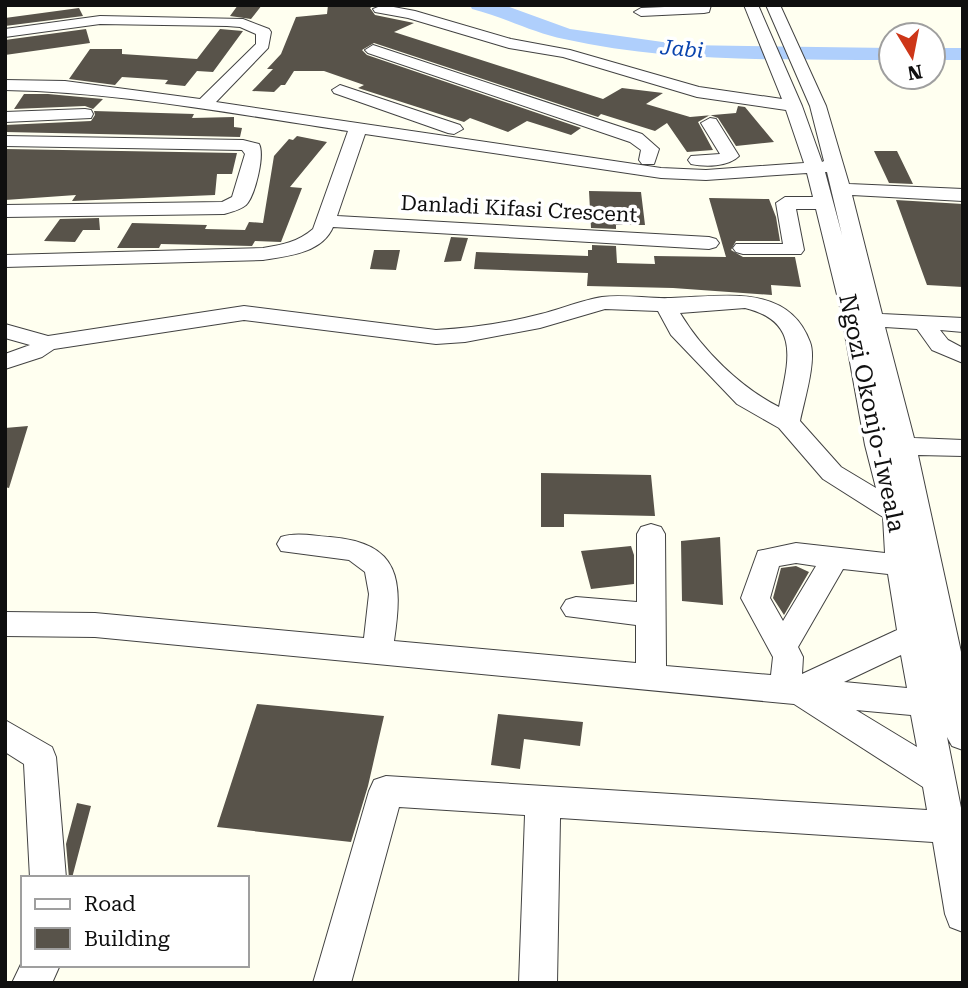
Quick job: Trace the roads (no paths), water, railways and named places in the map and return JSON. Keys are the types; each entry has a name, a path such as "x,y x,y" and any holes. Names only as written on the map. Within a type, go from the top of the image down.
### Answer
{"street":[{"path":"641,12 704,9 704,5"},
{"name":"Ngozi Okonjo-Iweala","path":"751,5 797,92"},
{"name":"Ngozi Okonjo-Iweala","path":"773,5 797,92 806,137 828,181 872,320 890,446 900,565 963,914"},
{"path":"380,9 410,13 509,43 565,53 697,92 797,92"},
{"path":"13,13 12,32 100,20 201,20 243,23 264,32 263,45 204,104"},
{"path":"373,50 636,138 650,149 648,160"},
{"path":"5,85 65,86 358,128 648,160 727,158 729,152 710,123"},
{"path":"340,90 443,127 629,170 828,181 963,195"},
{"path":"5,117 85,114"},
{"path":"5,261 263,254 290,250 312,240 327,221 358,128"},
{"path":"5,141 243,145 253,148 254,154 241,199 224,208 5,211"},
{"path":"743,248 794,250 785,203 828,181"},
{"name":"Ngozi Okonjo-Iweala","path":"828,181 851,307 890,446 963,736"},
{"name":"Danladi Kifasi Crescent","path":"327,221 709,243"},
{"path":"5,362 34,352 48,343 244,313 436,337 465,335 540,321 604,303 669,305 745,302 766,306 785,317 800,344 799,368 788,422"},
{"path":"669,305 679,330 745,399 788,422 832,473 896,512"},
{"path":"872,320 963,324"},
{"path":"926,323 930,335 940,346 963,356"},
{"path":"5,331 48,343"},
{"path":"890,446 963,448"},
{"path":"651,534 651,677"},
{"path":"291,544 358,552 380,569 384,587 377,652"},
{"path":"792,689 788,657 755,598 768,558 796,553 900,565"},
{"path":"783,646 835,559"},
{"path":"576,608 651,615"},
{"path":"5,624 95,625 957,706"},
{"path":"792,689 914,635"},
{"path":"792,689 939,779"},
{"path":"5,734 40,757 48,876"},
{"path":"332,983 386,791 947,827"},
{"path":"538,983 543,801"},
{"path":"31,983 40,967"}],"waterway":[{"name":"Jabi","path":"479,5 508,12 566,34 684,51 877,54"},
{"name":"Jabi","path":"947,54 963,54"}]}
